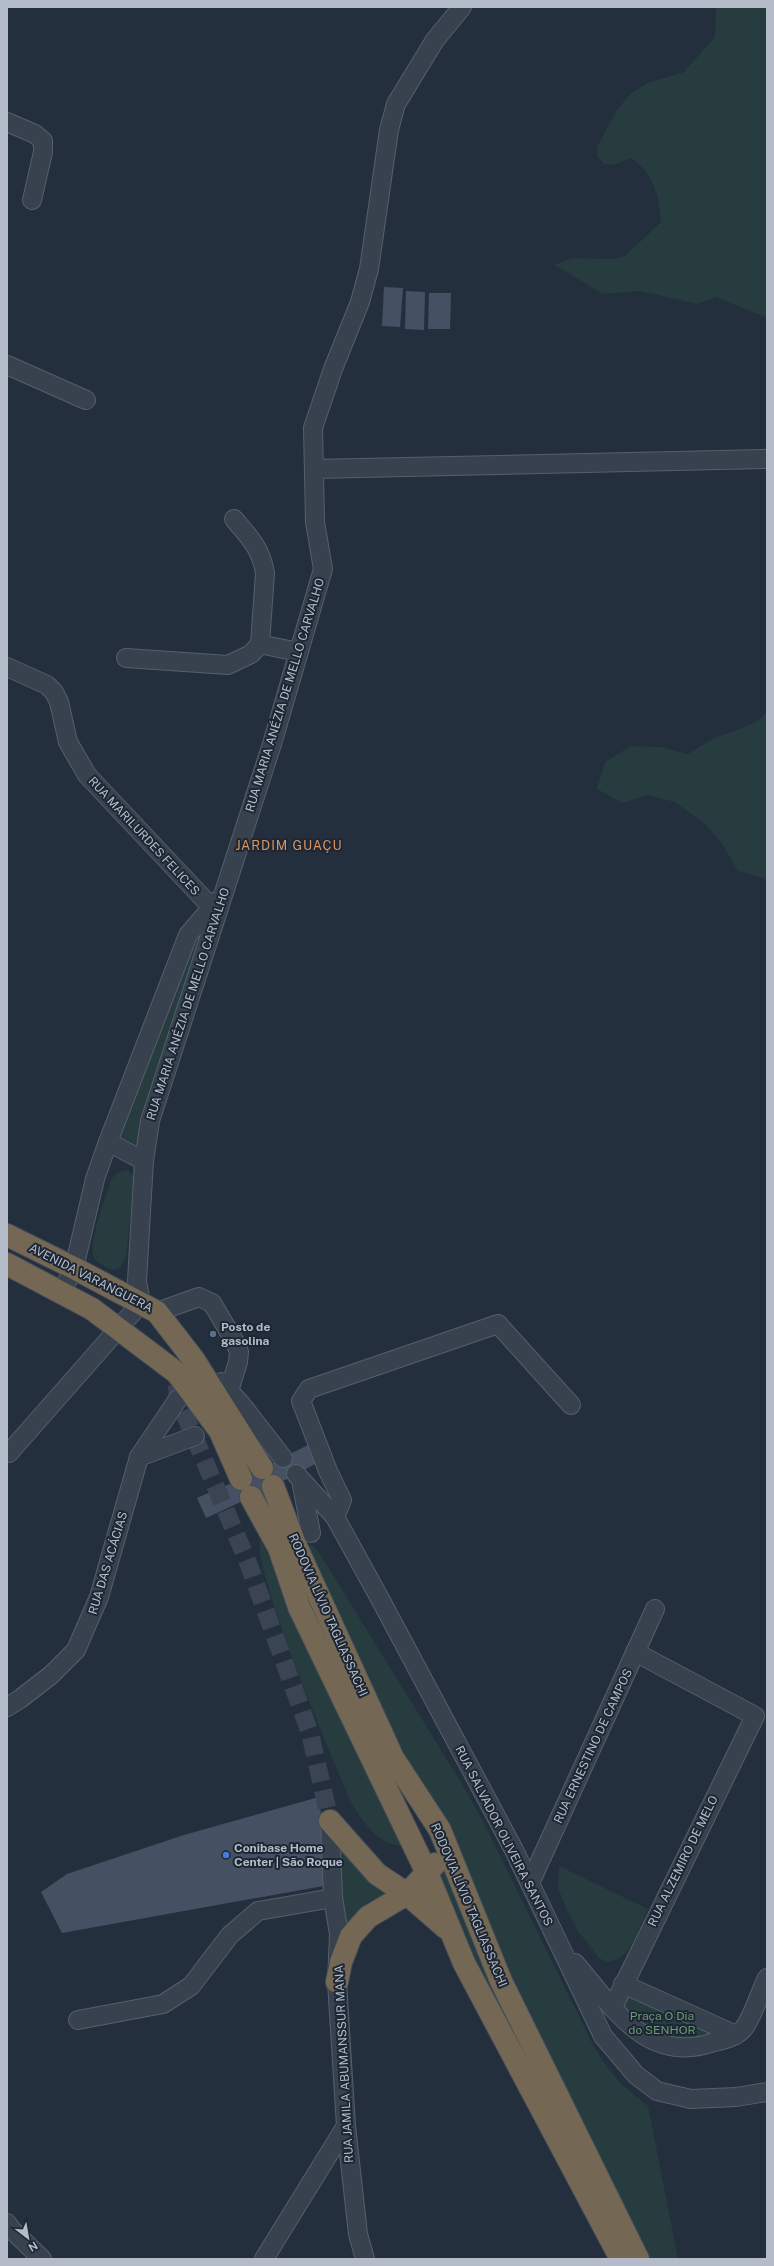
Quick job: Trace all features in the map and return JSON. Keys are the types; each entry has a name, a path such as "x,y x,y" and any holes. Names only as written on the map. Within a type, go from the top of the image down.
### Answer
{"highway":[{"name":"AVENIDA VARANGUERA","path":"7,1235 74,1268 149,1308 194,1360 268,1477"},
{"path":"7,1264 92,1309 118,1328"},
{"name":"RODOVIA LÍVIO TAGLIASSACHI","path":"118,1328 177,1372 220,1431 246,1488 279,1548 299,1607 426,1873 464,1963 621,2259"},
{"name":"RODOVIA LÍVIO TAGLIASSACHI","path":"268,1477 303,1538 393,1758 440,1830 501,1981 638,2259"},
{"path":"330,1821 378,1874 407,1894 449,1930"},
{"path":"337,1982 341,1962 351,1936 368,1917 407,1894 436,1863 441,1851 440,1830"}],"street":[{"name":"RUA MARIA ANÉZIA DE MELLO CARVALHO","path":"149,1308 137,1281 144,1161 150,1121 214,911 223,894 272,744 323,570 315,522 313,428 370,269 390,130 396,104 435,40 462,7"},
{"path":"7,122 35,134 42,141 43,152 32,200"},
{"path":"7,365 86,400"},
{"path":"314,469 767,459"},
{"path":"126,658 228,665 251,654 260,644 266,573 258,548 234,519"},
{"path":"260,644 298,652"},
{"name":"RUA MARILURDES FELICES","path":"7,667 47,685 54,692 59,702 68,742 87,775 214,911"},
{"path":"61,1293 74,1268 95,1179 108,1142 188,934 214,911"},
{"path":"108,1142 144,1161"},
{"path":"9,1453 118,1328 149,1308 199,1297 212,1303 235,1342 239,1352 238,1362 229,1391"},
{"path":"303,1538 335,1517 342,1500 328,1471 301,1401 309,1389 498,1324 571,1405"},
{"path":"194,1360 215,1375 242,1405 283,1458"},
{"name":"RUA DAS ACÁCIAS","path":"7,1707 51,1675 76,1650 100,1597 139,1457 178,1399"},
{"path":"139,1457 195,1436"},
{"name":"RUA SALVADOR OLIVEIRA SANTOS","path":"303,1538 298,1477 335,1517 530,1883 603,2036 636,2075 657,2091 691,2099 736,2097 767,2092"},
{"name":"RUA ERNESTINO DE CAMPOS","path":"530,1883 655,1608"},
{"name":"RUA ALZEMIRO DE MELO","path":"613,2007 755,1716 635,1652"},
{"name":"RUA JAMILA ABUMANSSUR MANA","path":"330,1821 333,1898 339,1934 337,1982 346,2126 358,2234 365,2259"},
{"path":"78,2020 163,2004 191,1986 230,1935 258,1911 333,1898"},
{"path":"557,1940 631,2027 645,2038 672,2048 697,2048 736,2035 744,2028 767,1978"},
{"path":"623,1984 736,2035"},
{"path":"264,2259 346,2126"},
{"path":"7,2223 12,2230 42,2259"}],"green space":[{"path":"716,7 767,7 767,318 716,297 697,304 641,291 603,294 555,265 572,258 612,259 625,256 661,222 657,194 645,171 631,158 613,165 604,164 597,156 597,147 617,110 631,93 648,83 684,72 715,37"},
{"path":"767,711 767,879 738,871 723,845 706,825 675,802 647,795 623,803 597,789 605,762 631,746 660,747 688,754 708,741 751,724 763,716"},
{"path":"196,939 200,940 137,1150 116,1140"},
{"path":"127,1170 133,1175 134,1183 126,1257 120,1267 114,1270 102,1265 95,1259 93,1243 98,1220 112,1178 119,1172"},
{"path":"260,1539 311,1640 403,1846 394,1845 378,1837 365,1824 350,1800 280,1625 268,1587 261,1557"},
{"path":"307,1545 312,1545 318,1551 462,1784 484,1823 593,2045 607,2067 622,2085 648,2106 678,2259 651,2259 510,1978 445,1833 306,1560"},
{"path":"339,1844 388,1893 344,1932"},
{"path":"446,1864 494,1986 492,1989 485,1984 438,1878"},
{"path":"559,1866 648,1909 632,1944 618,1959 607,1962 599,1958 578,1931 558,1888"},
{"name":"Praça O Dia do SENHOR","path":"627,1990 725,2035 685,2044 634,2024 622,2002"}],"building":[{"path":"384,287 403,288 400,327 382,326"},
{"path":"406,291 425,292 424,330 405,329"},
{"path":"429,293 451,293 450,329 428,329"},
{"path":"308,1445 317,1463 268,1489 270,1507 261,1504 256,1495 206,1518 197,1498 248,1476 245,1458 258,1470"},
{"name":"Conibase Home Center | São Roque","path":"319,1797 329,1885 62,1933 41,1892 67,1874 184,1835"}],"tunnel":[{"path":"177,1385 178,1399 247,1560 310,1733 330,1821"}],"place":[{"name":"Posto de gasolina","path":"213,1334"},
{"name":"Conibase Home Center | São Roque","path":"226,1855"}],"district":[{"name":"JARDIM GUAÇU","path":"289,845"}]}
